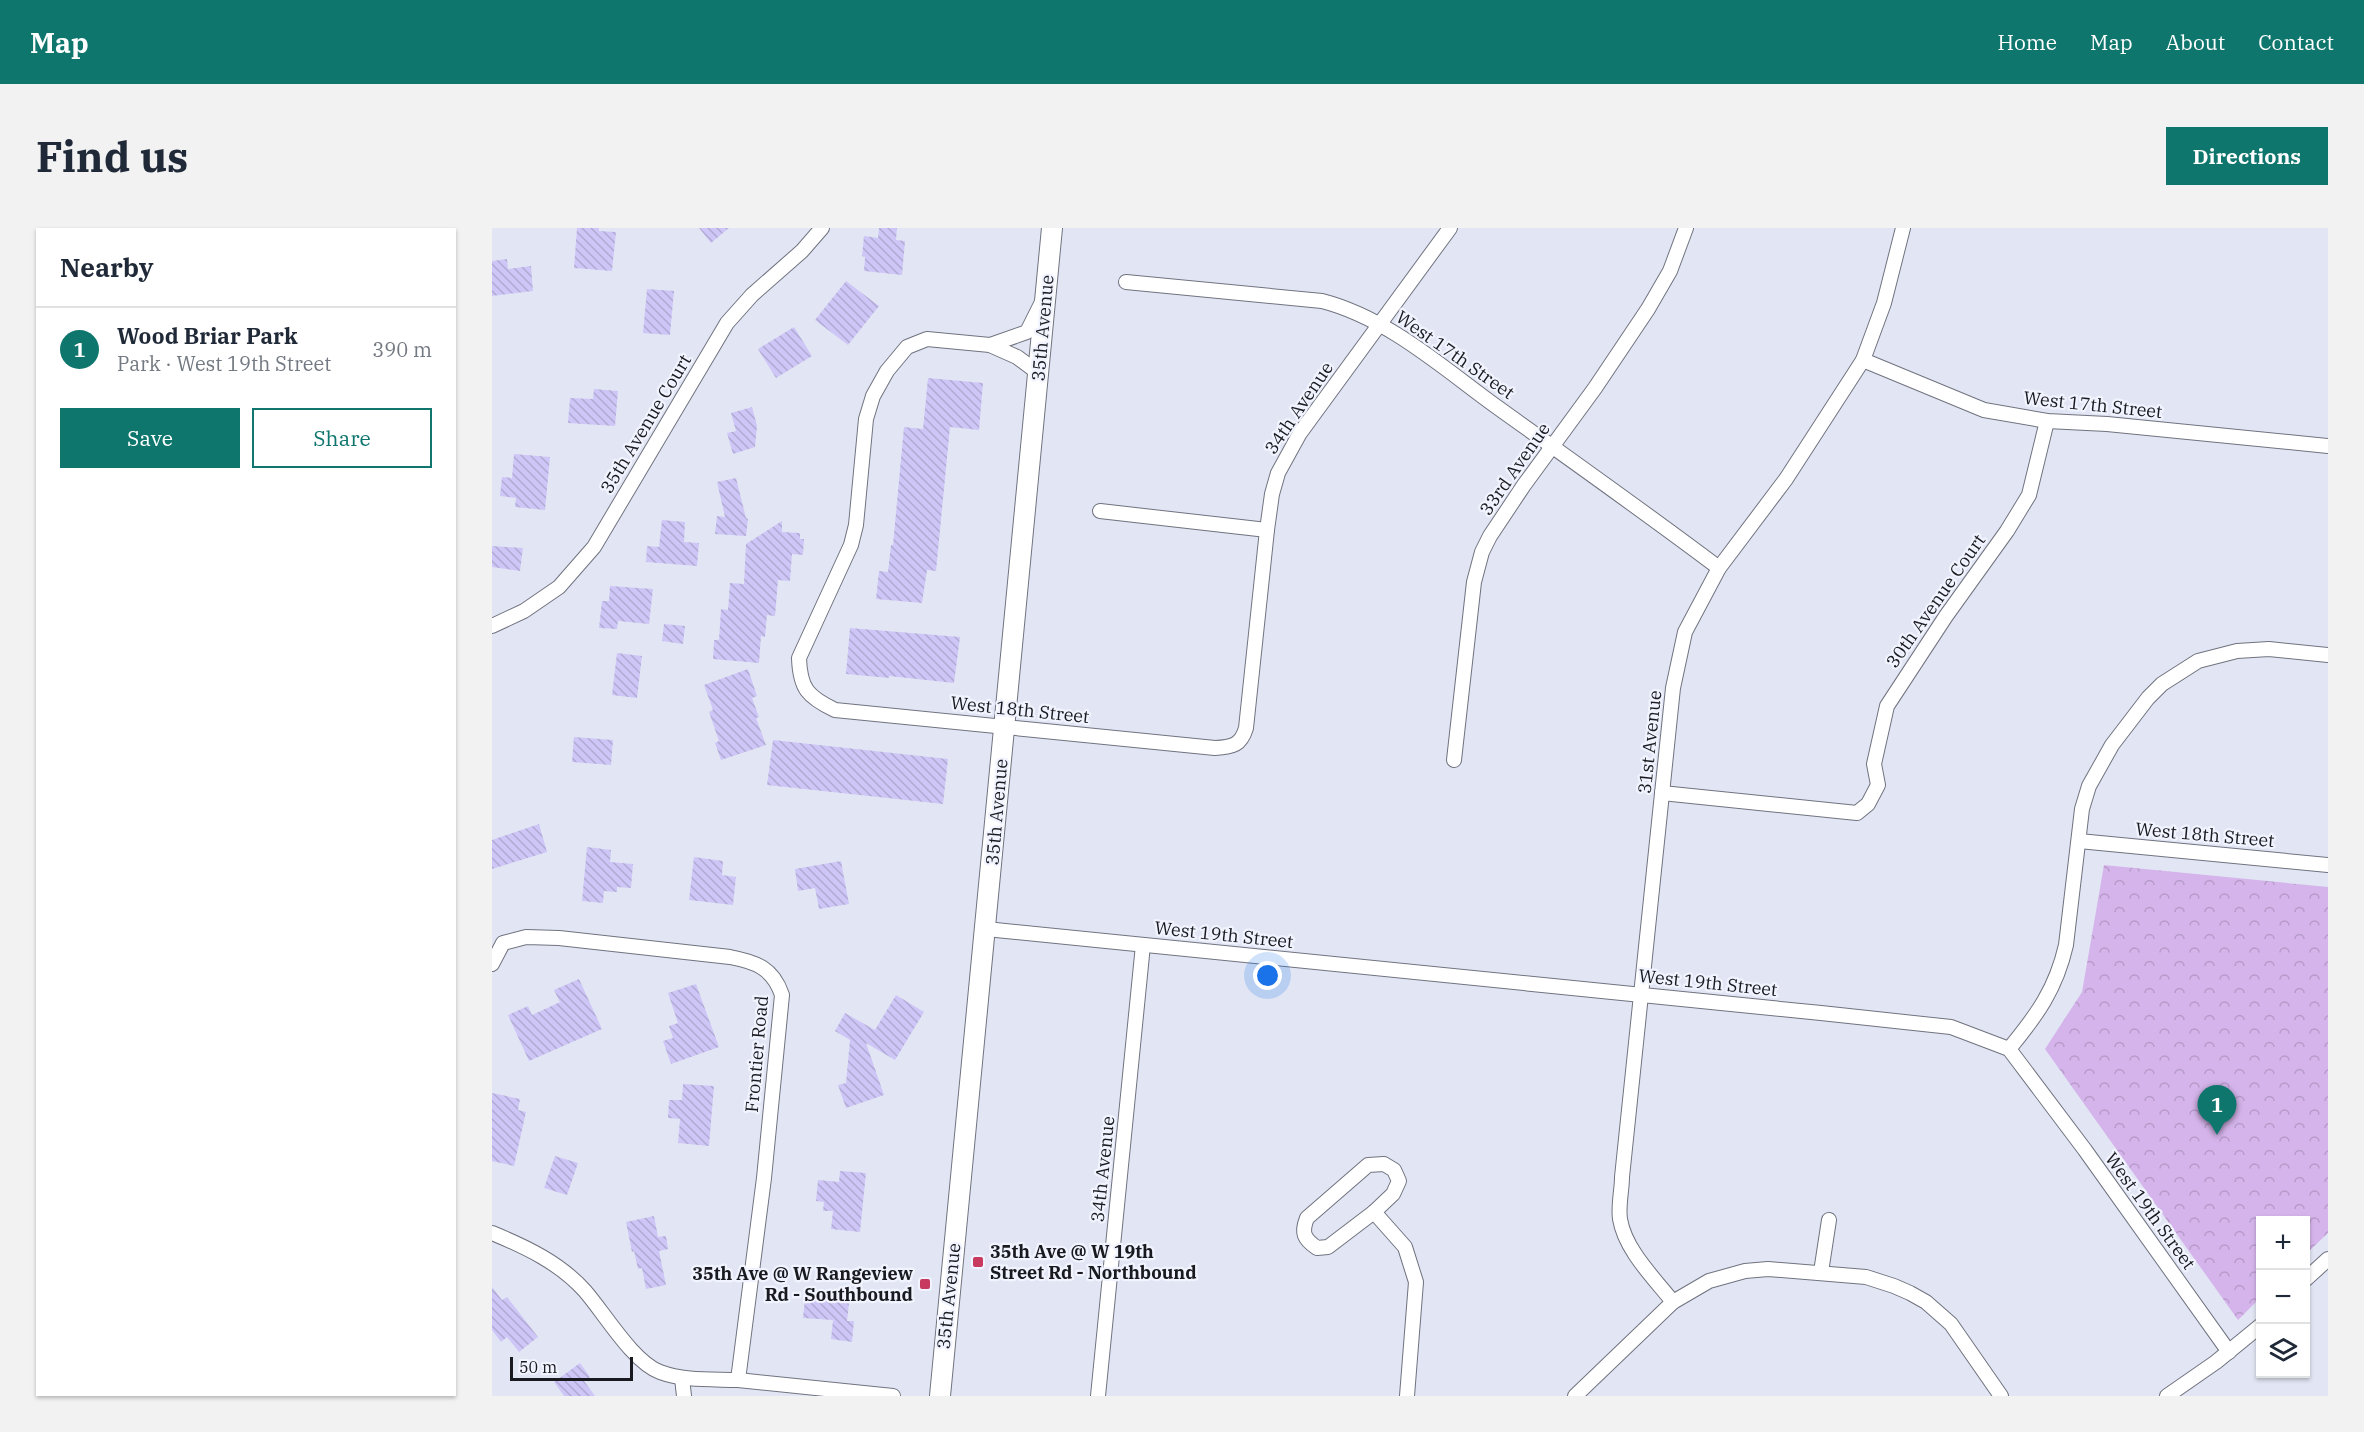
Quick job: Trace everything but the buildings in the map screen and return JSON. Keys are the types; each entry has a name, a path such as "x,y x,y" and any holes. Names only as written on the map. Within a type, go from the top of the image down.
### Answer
{"main road":[{"name":"35th Avenue","path":"940,1396 1040,374 1052,228"}],"street":[{"name":"35th Avenue Court","path":"492,626 524,611 559,587 594,547 727,323 752,295 802,250 822,228"},
{"name":"34th Avenue","path":"1237,745 1243,739 1250,707 1267,530 1272,494 1278,473 1288,453 1450,228"},
{"name":"33rd Avenue","path":"1454,760 1474,582 1482,552 1524,485 1553,447 1648,309 1670,271 1686,228"},
{"name":"31st Avenue","path":"1673,1302 1644,1266 1624,1235 1620,1218 1673,688 1685,632 1696,607 1719,568 1786,479 1863,360 1884,303 1903,228"},
{"name":"West 17th Street","path":"1126,282 1322,301 1347,307 1379,324 1635,504 1719,568"},
{"path":"990,345 1027,332 1046,295"},
{"name":"West 18th Street","path":"990,345 927,339 907,347 887,371 873,396 867,418 856,525 851,545 799,658 799,674 804,690 817,701 835,710 1215,748 1237,745"},
{"path":"990,345 1017,357 1040,374"},
{"name":"West 17th Street","path":"1863,360 1984,410 2047,421 2118,425 2328,446"},
{"name":"30th Avenue Court","path":"1662,793 1857,813 1868,804 1878,785 1874,764 1887,706 1946,616 2007,531 2029,495 2047,421"},
{"path":"1100,511 1267,530"},
{"path":"2009,1049 2043,1006 2061,967 2066,945 2082,809 2089,786 2100,763 2148,698 2162,684 2198,661 2236,651 2269,649 2328,655"},
{"name":"West 18th Street","path":"2079,841 2328,865"},
{"name":"West 19th Street","path":"986,929 1951,1027 2009,1049 2085,1150 2229,1352"},
{"name":"Frontier Road","path":"492,964 503,943 526,937 559,938 747,960 755,962 778,983 782,995 765,1167 738,1380"},
{"name":"34th Avenue","path":"1098,1396 1143,945"},
{"path":"1384,1164 1394,1170 1399,1181 1394,1194 1374,1212 1328,1247 1317,1248 1306,1240 1303,1229 1307,1218 1368,1165 1384,1164"},
{"path":"1374,1212 1405,1247 1416,1282 1407,1396"},
{"path":"1821,1272 1829,1220"},
{"path":"492,1233 524,1246 562,1269 585,1290 642,1362 658,1372 682,1378 738,1380 893,1396"},
{"path":"2310,1275 2328,1259"},
{"path":"1575,1396 1673,1302 1709,1281 1745,1271 1768,1269 1821,1272 1880,1281 1902,1289 1926,1302 1951,1324 2001,1396"},
{"path":"2168,1396 2256,1329"},
{"path":"682,1378 684,1396"}],"green space":[{"path":"2104,865 2328,887 2328,1233 2310,1250 2310,1216 2256,1216 2256,1302 2238,1320 2045,1049 2082,992"}],"place":[{"name":"Wood Briar Park","path":"2217,1135"},
{"name":"35th Ave @ W 19th Street Rd - Northbound","path":"978,1262"},
{"name":"35th Ave @ W Rangeview Rd - Southbound","path":"925,1284"}]}
